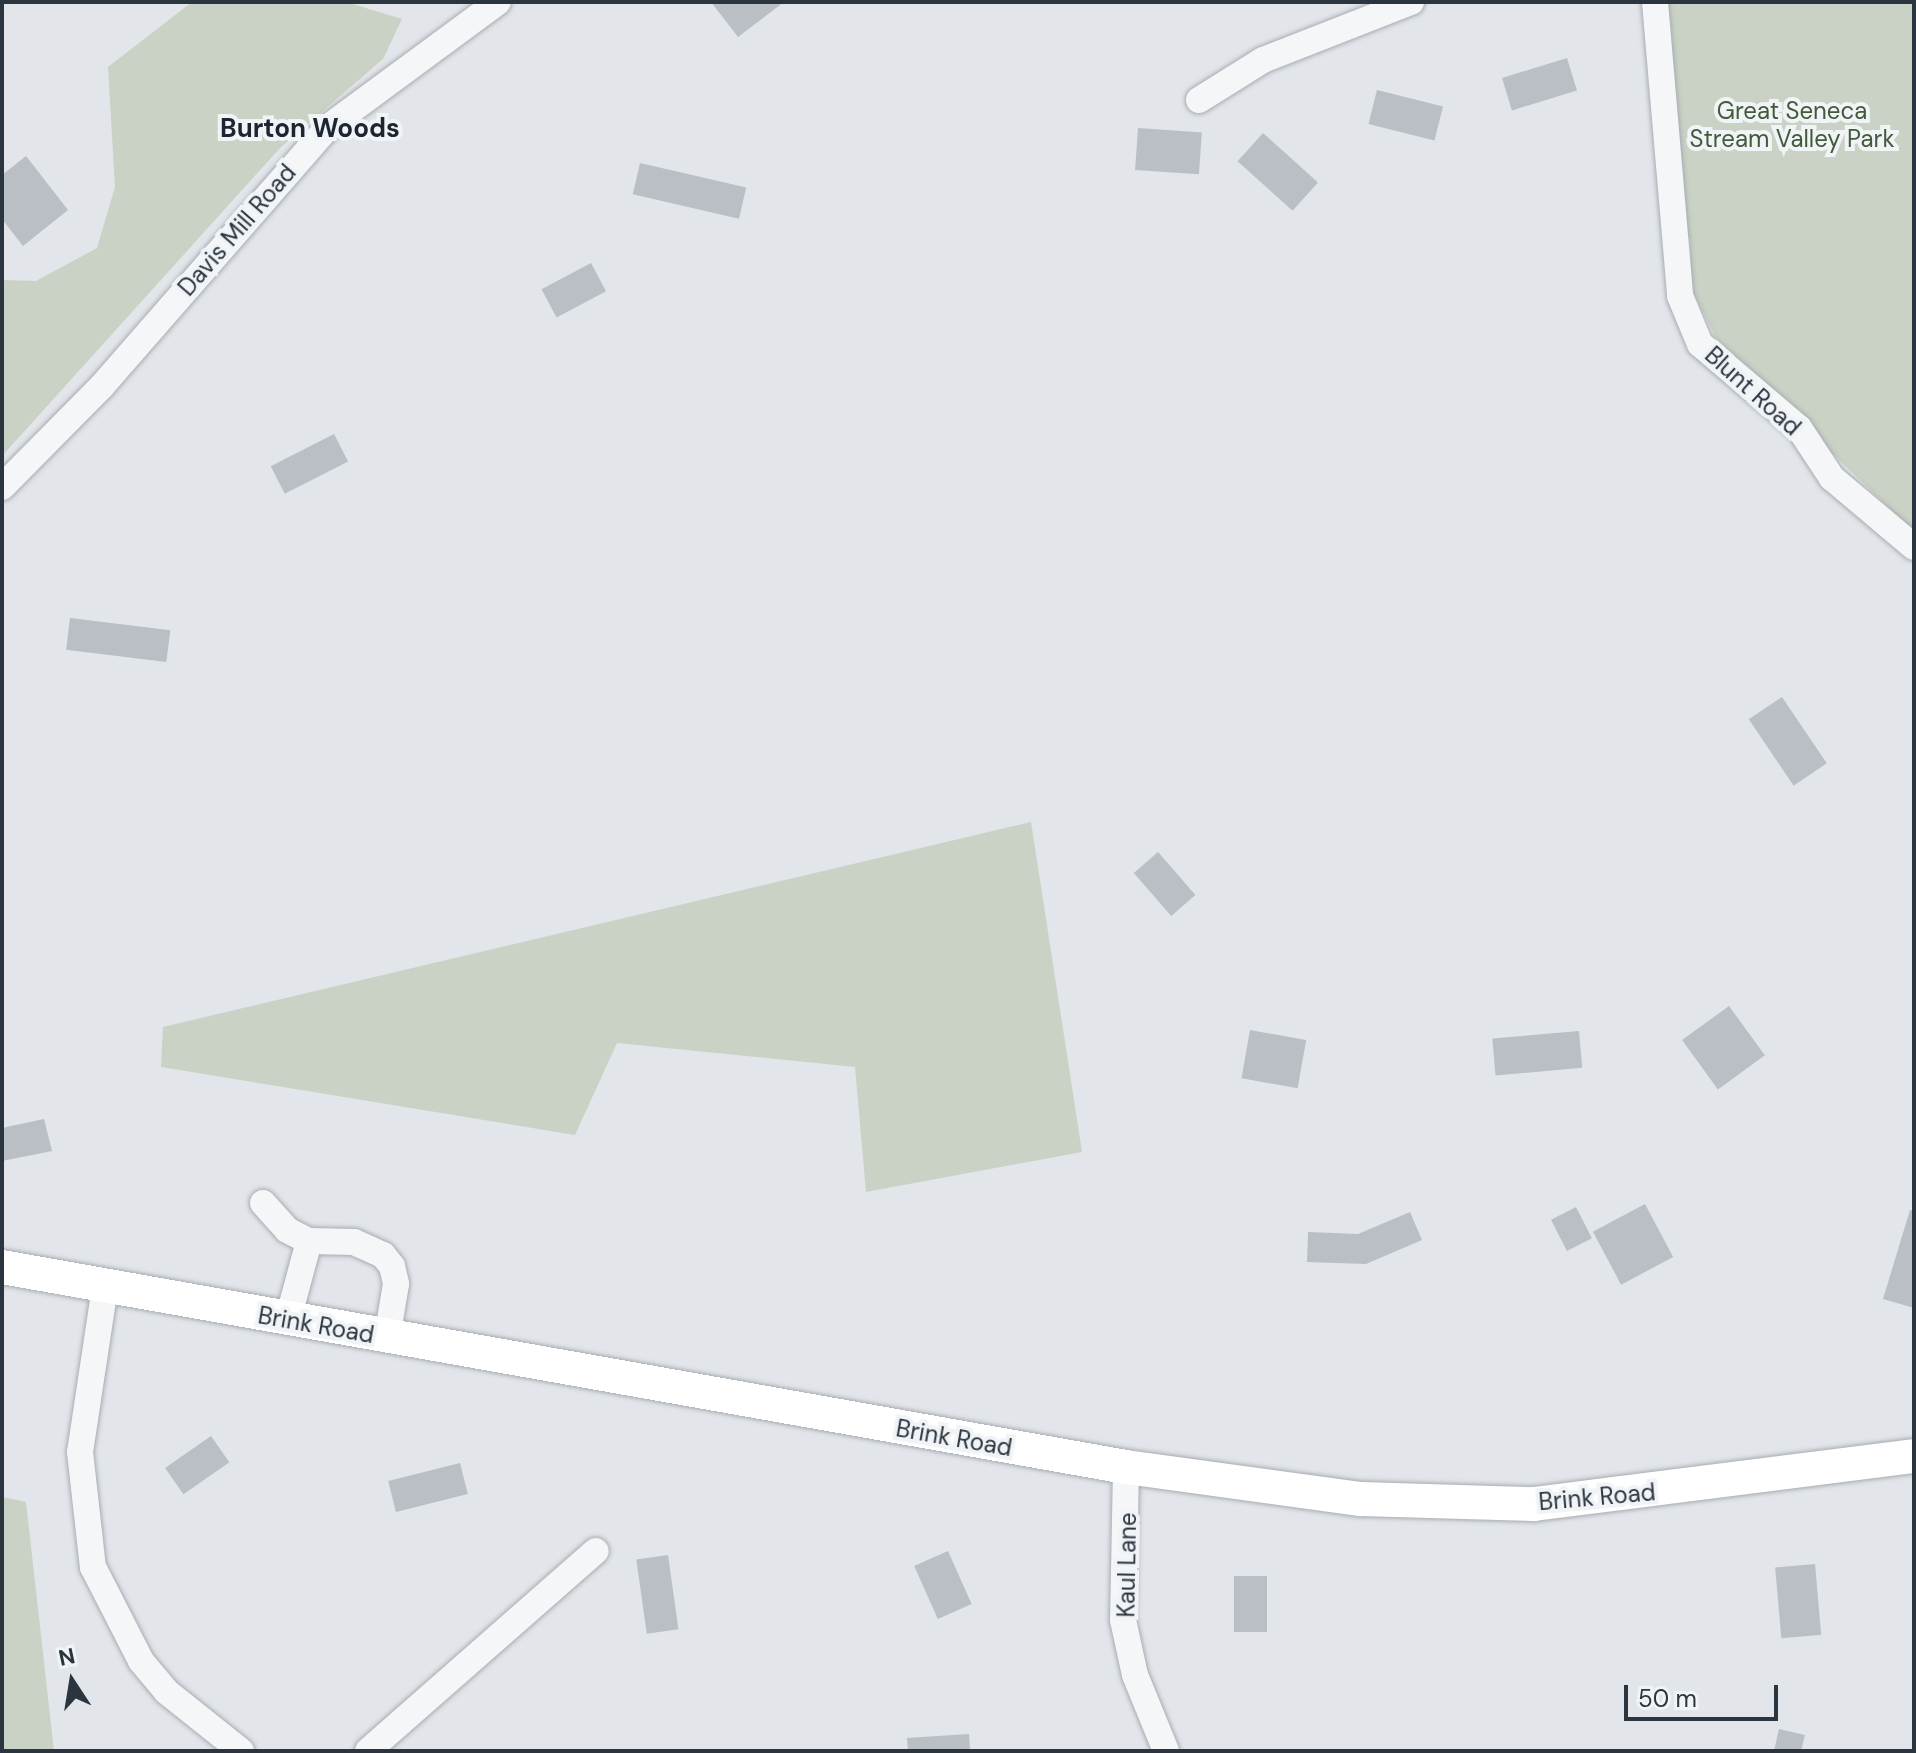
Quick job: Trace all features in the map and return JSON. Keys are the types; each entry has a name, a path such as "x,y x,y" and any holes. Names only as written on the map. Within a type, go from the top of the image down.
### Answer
{"main road":[{"name":"Brink Road","path":"2,1267 387,1338 1126,1467 1361,1499 1534,1504 1914,1456"}],"street":[{"name":"Davis Mill Road","path":"2,487 102,386 327,128 498,2"},
{"path":"1199,100 1263,60 1411,2"},
{"name":"Blunt Road","path":"1655,2 1680,296 1700,344 1799,428 1832,478 1914,547"},
{"path":"263,1203 287,1230 309,1241 354,1242 383,1255 396,1284 387,1338"},
{"path":"288,1319 309,1241"},
{"path":"105,1287 80,1452 93,1567 103,1597 158,1682 241,1751"},
{"name":"Kaul Lane","path":"1126,1467 1123,1620 1135,1675 1166,1751"},
{"path":"368,1751 596,1551"}],"green space":[{"path":"192,2 346,2 402,19 383,59 280,148 2,456 2,280 36,281 97,248 115,187 108,67"},
{"name":"Great Seneca Stream Valley Park","path":"1661,2 1914,2 1914,532 1719,344 1692,290 1690,239 1679,228"},
{"path":"1031,822 1082,1152 866,1192 855,1067 617,1043 575,1135 161,1067 163,1027"},
{"path":"2,1497 26,1502 54,1751 2,1751"}],"building":[{"path":"711,2 784,2 738,37"},
{"path":"1567,58 1577,91 1512,110 1502,78"},
{"path":"1377,90 1443,106 1435,140 1369,124"},
{"path":"1138,128 1202,132 1199,174 1135,170"},
{"path":"1263,133 1318,183 1293,211 1238,161"},
{"path":"26,156 68,210 23,246 2,219 2,175"},
{"path":"640,163 746,188 739,219 633,194"},
{"path":"591,263 606,291 557,318 542,289"},
{"path":"334,434 348,462 285,494 271,466"},
{"path":"70,618 170,630 166,662 66,650"},
{"path":"1782,697 1827,763 1794,786 1749,719"},
{"path":"1158,852 1195,895 1171,916 1134,873"},
{"path":"1729,1006 1765,1055 1718,1089 1682,1040"},
{"path":"1250,1030 1306,1040 1298,1088 1241,1078"},
{"path":"1579,1031 1582,1068 1496,1075 1492,1039"},
{"path":"44,1119 52,1151 2,1161 2,1128"},
{"path":"1645,1204 1673,1257 1621,1285 1593,1232"},
{"path":"1576,1207 1592,1238 1567,1251 1551,1220"},
{"path":"1910,1210 1914,1211 1914,1308 1883,1299"},
{"path":"1410,1212 1422,1240 1366,1264 1307,1262 1308,1232 1358,1234"},
{"path":"211,1436 229,1462 183,1494 165,1468"},
{"path":"460,1463 468,1494 396,1512 388,1481"},
{"path":"948,1551 972,1604 938,1619 914,1566"},
{"path":"668,1555 678,1629 647,1634 636,1559"},
{"path":"1815,1564 1821,1635 1781,1638 1775,1567"},
{"path":"1234,1576 1267,1576 1267,1632 1234,1632"},
{"path":"1779,1729 1805,1735 1801,1751 1774,1751"},
{"path":"969,1734 970,1751 908,1751 907,1738"}],"district":[{"name":"Burton Woods","path":"310,129"}]}
